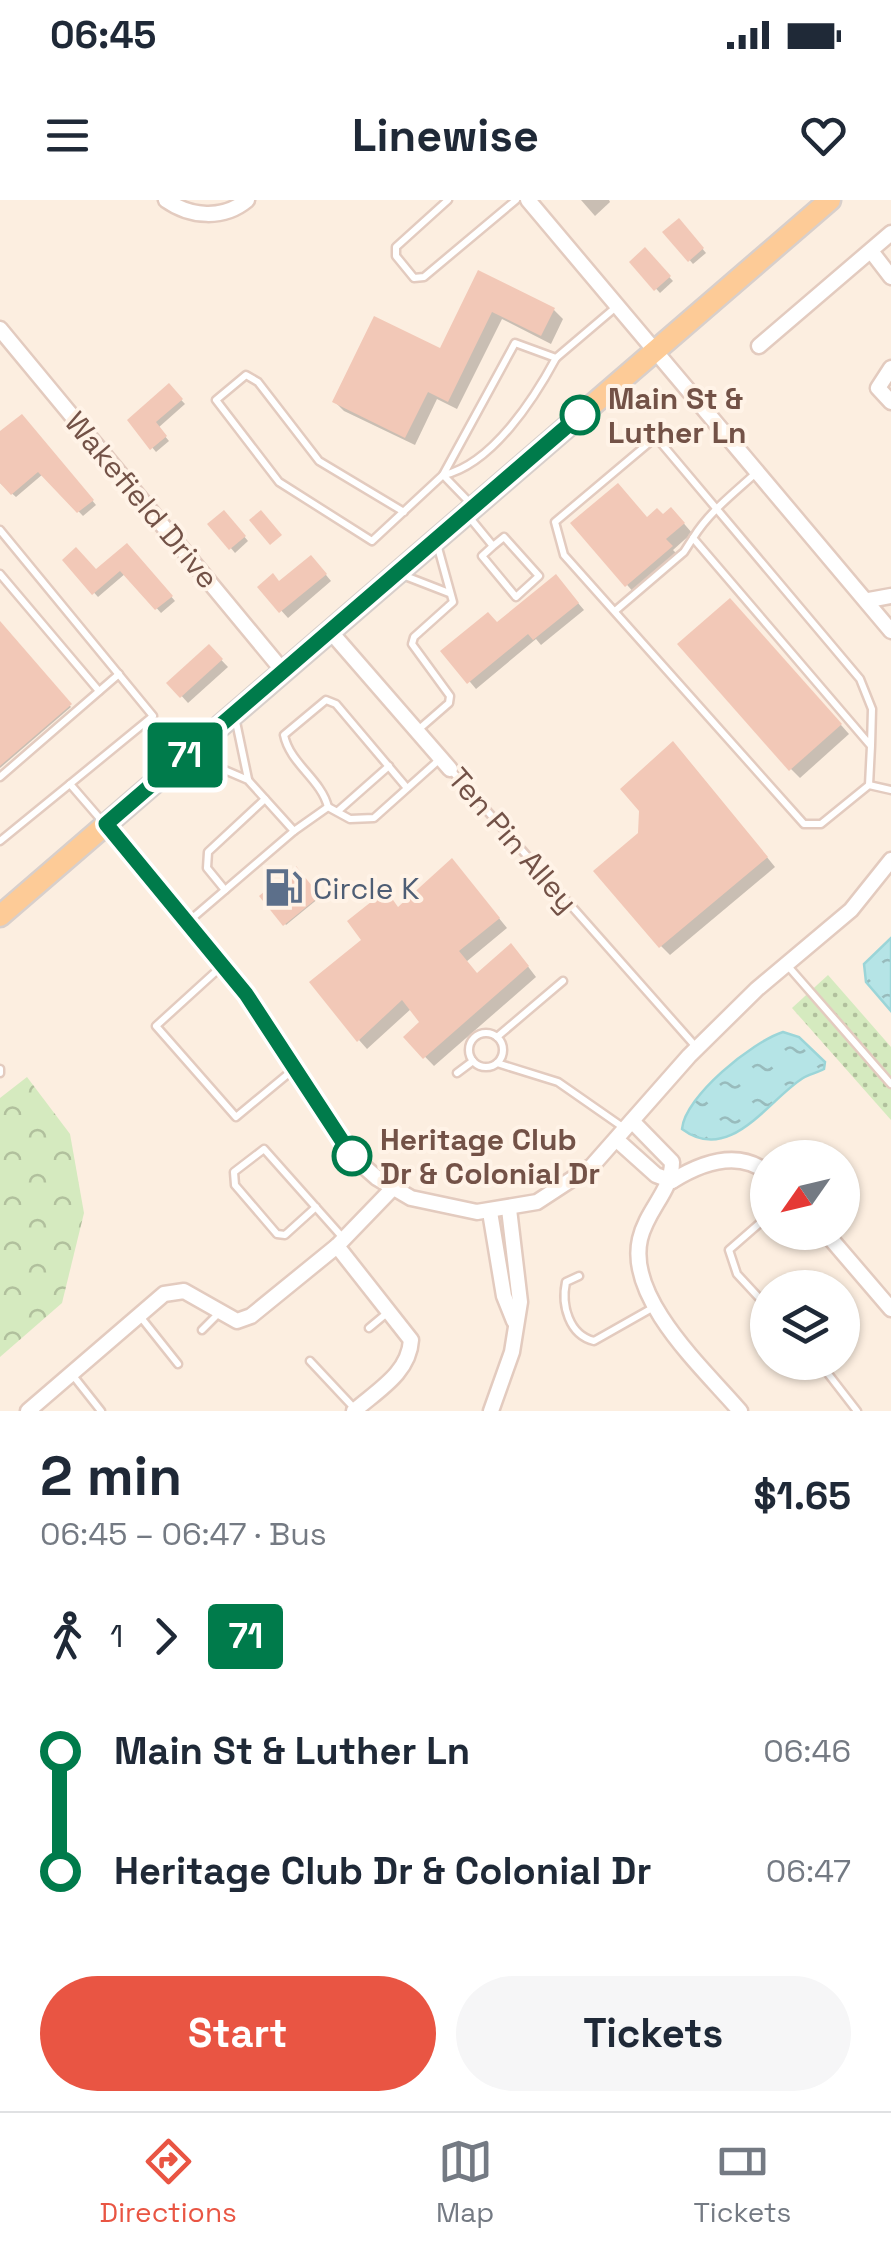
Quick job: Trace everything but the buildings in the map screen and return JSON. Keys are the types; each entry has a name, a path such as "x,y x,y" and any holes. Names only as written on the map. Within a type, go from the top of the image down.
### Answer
{"main road":[{"path":"0,916 830,200"}],"street":[{"path":"166,200 179,210 210,216 248,200"},
{"path":"528,200 653,352 869,600 891,631"},
{"path":"759,346 891,233"},
{"path":"870,251 891,276"},
{"name":"Wakefield Drive","path":"0,329 283,671"},
{"path":"891,368 878,388 891,402"},
{"path":"869,600 891,596"},
{"name":"Ten Pin Alley","path":"330,630 446,764"},
{"path":"106,824 223,965 296,1068 340,1142 392,1188 430,1203 490,1212 555,1193 625,1130 697,1048 786,964 851,910 891,860"},
{"path":"625,1130 672,1162 672,1181"},
{"path":"625,1130 656,1175 672,1181"},
{"path":"740,1411 655,1306 647,1290 638,1245 648,1212 672,1181 694,1167 724,1160 750,1164"},
{"path":"28,1411 164,1294 184,1291 237,1320 251,1316 341,1243 392,1188"},
{"path":"490,1411 512,1352 514,1320 520,1302 509,1209"},
{"path":"490,1212 504,1296 514,1320"},
{"path":"341,1243 411,1340 410,1357 355,1410"},
{"path":"840,1250 891,1309"}],"lane":[{"path":"448,200 396,247 396,256 414,278 424,277 516,200"},
{"path":"443,476 461,471 496,440 539,390 556,358 616,306"},
{"path":"404,512 319,462 258,382 246,375 216,400 279,482 372,541 404,512 443,476 515,343 556,358"},
{"path":"656,437 717,508 860,679 872,709 869,785 822,824 804,824 564,555 555,522 656,437"},
{"path":"615,611 684,552 717,508 758,471"},
{"path":"443,476 493,546"},
{"path":"0,530 153,716 1,838"},
{"path":"504,537 540,576 516,597 482,556 493,546 504,537"},
{"path":"693,538 871,746"},
{"path":"417,730 449,703 450,696 414,651 414,637 451,608 436,540"},
{"path":"397,573 450,594"},
{"path":"0,574 99,691"},
{"path":"0,777 118,674"},
{"path":"328,807 326,796 291,755 284,735 326,700 336,704 407,788"},
{"path":"234,713 248,780"},
{"path":"186,754 248,780 294,831"},
{"path":"328,807 350,819 368,820 407,788 446,764"},
{"name":"Ten Pin Alley","path":"446,764 697,1048"},
{"path":"338,811 388,766"},
{"path":"70,784 106,824"},
{"path":"869,785 891,790"},
{"path":"226,890 206,868 208,852 265,799"},
{"path":"188,922 294,831 328,807"},
{"path":"786,964 891,1084"},
{"path":"223,965 156,1026 236,1117 296,1068"},
{"path":"497,1036 563,980"},
{"path":"473,1061 469,1046 475,1036 497,1036"},
{"path":"497,1036 503,1052 498,1063"},
{"path":"473,1061 488,1067 498,1063 558,1082 625,1130"},
{"path":"457,1073 473,1061"},
{"path":"316,1207 284,1235 277,1234 235,1186 234,1172 264,1150 316,1207 341,1243"},
{"path":"750,1232 729,1250 737,1274 750,1288"},
{"path":"579,1276 566,1282 564,1295 574,1330 588,1340 594,1341 655,1306"},
{"path":"202,1330 222,1310"},
{"path":"369,1328 391,1310"},
{"path":"139,1315 178,1364"},
{"path":"310,1361 355,1410"},
{"path":"70,1373 101,1411"},
{"path":"833,1380 857,1411"}],"green space":[{"path":"828,975 891,1047 891,1120 792,1008"},
{"path":"27,1077 70,1134 84,1213 62,1303 0,1357 0,1098"}],"water":[{"path":"891,938 891,1011 866,982 864,964"},
{"path":"783,1032 799,1037 825,1062 824,1069 803,1078 732,1134 700,1138 682,1129 686,1116 707,1086 738,1058"}],"bus line":[{"name":"71","path":"352,1156 246,994 106,824 580,415"}],"place":[{"name":"Main St & Luther Ln","path":"580,415"},
{"name":"Circle K","path":"283,888"},
{"name":"Heritage Club Dr & Colonial Dr","path":"352,1156"}]}
